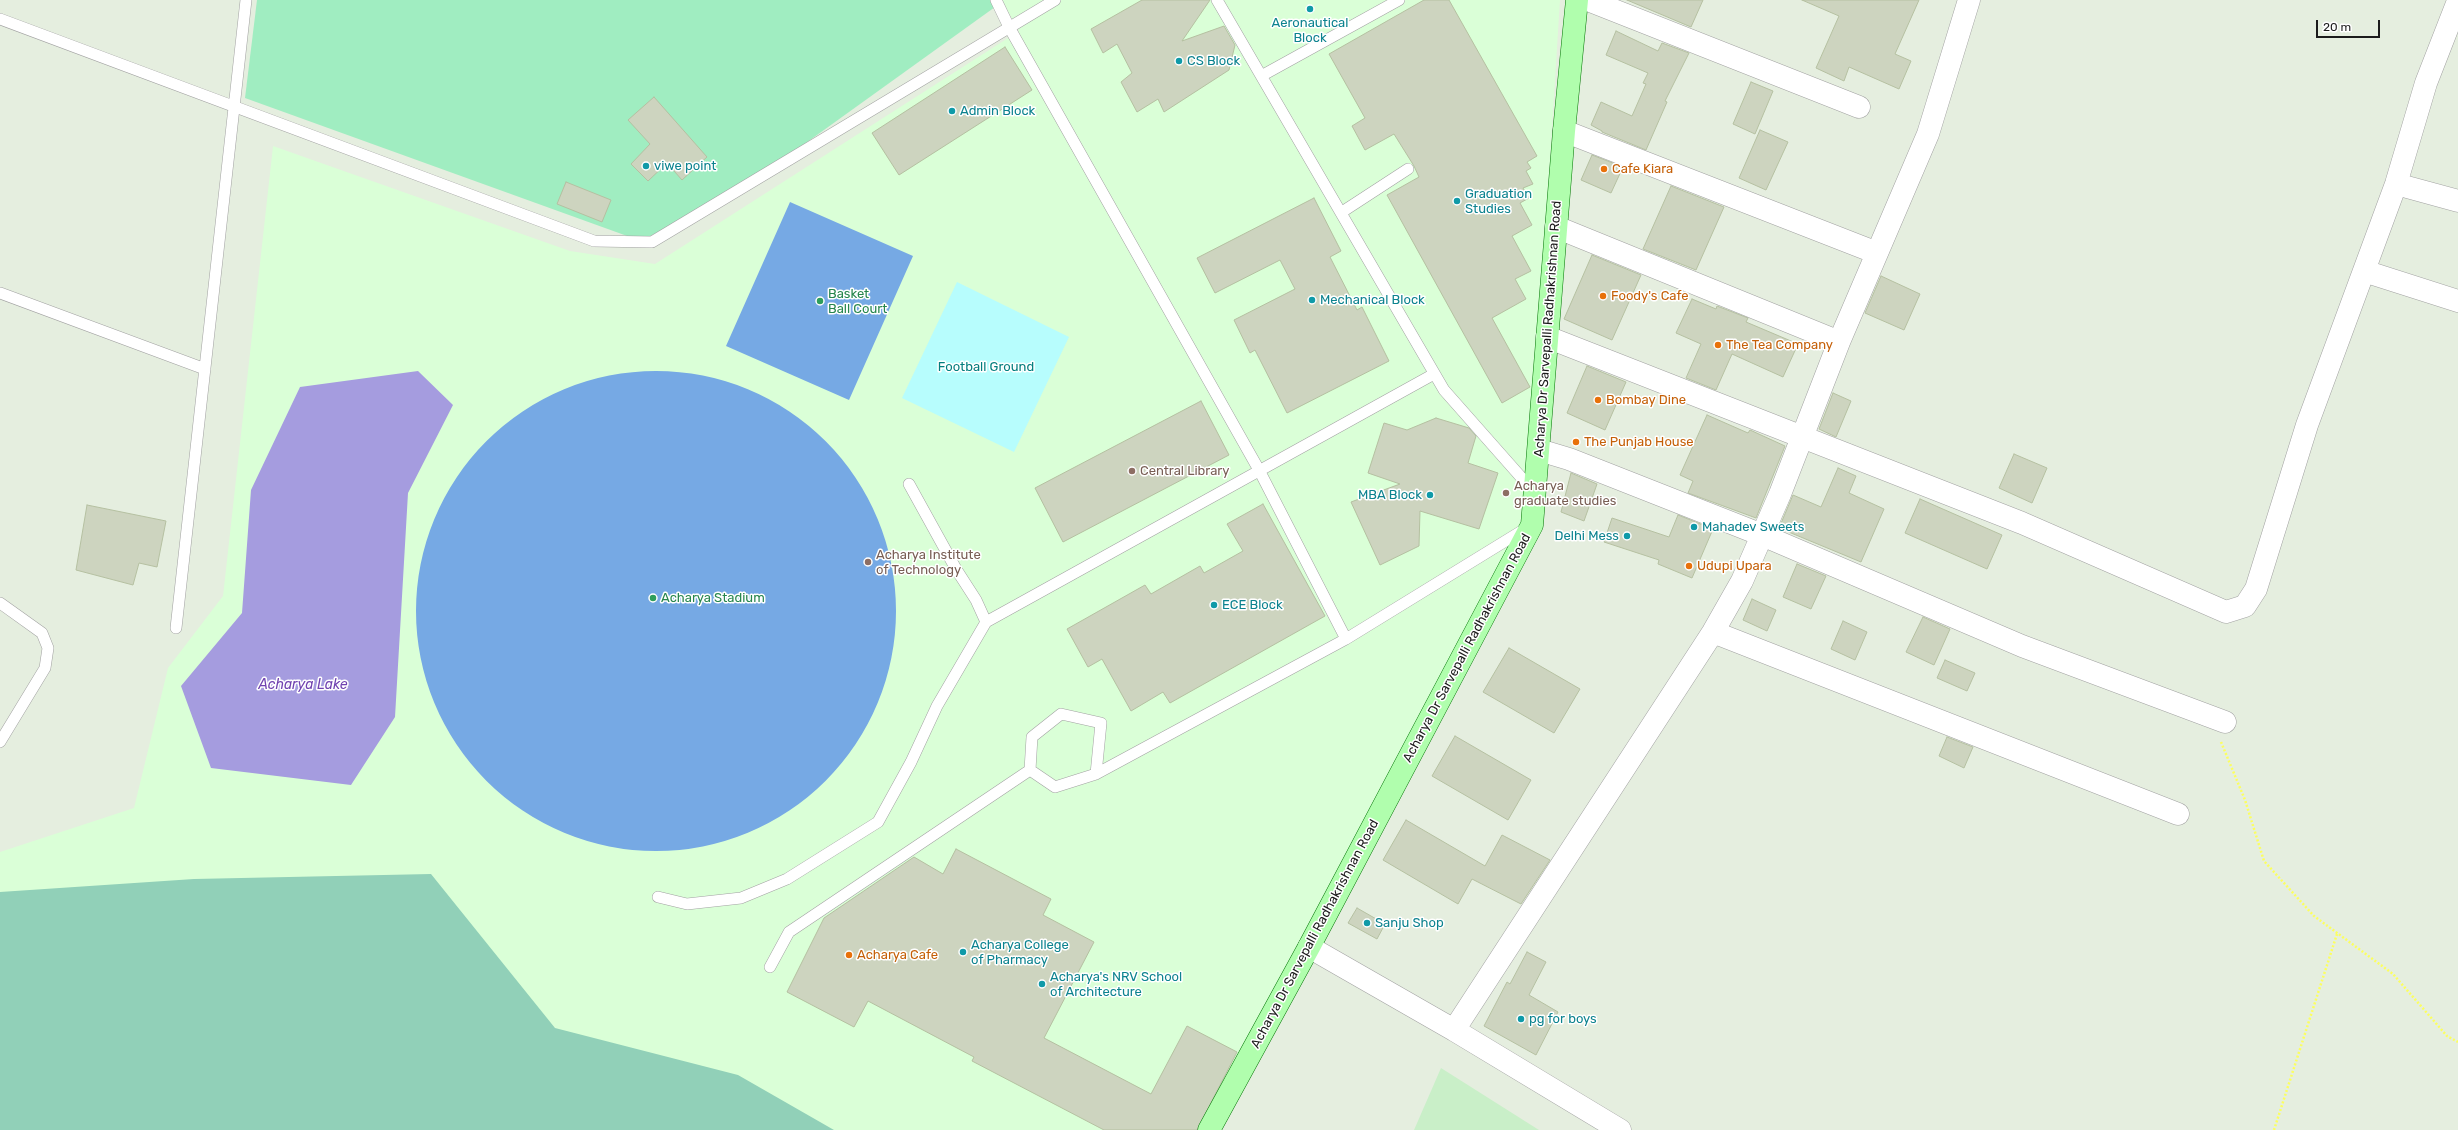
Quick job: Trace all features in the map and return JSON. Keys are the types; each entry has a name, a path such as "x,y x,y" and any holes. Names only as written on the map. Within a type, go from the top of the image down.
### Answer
{"street":[{"name":"Acharya Dr Sarvepalli Radhakrishnan Road","path":"1209,1130 1309,947 1532,525 1539,450 1546,336 1577,0"},
{"path":"1588,0 1859,107"},
{"path":"1454,1030 1713,632 1742,580 1802,437 1839,342 1928,134 1968,0"},
{"path":"1546,336 2022,523 2226,612 2245,606 2256,589 2307,425 2396,184 2426,83 2458,1"},
{"path":"1564,131 1877,253"},
{"path":"2396,184 2458,201"},
{"path":"1556,227 1839,342"},
{"path":"2364,271 2458,301"},
{"path":"1539,450 1569,459 1762,535 2022,646 2225,722"},
{"path":"1713,632 2178,814"},
{"path":"1309,947 1454,1030 1620,1130"}],"lane":[{"path":"176,628 246,0"},
{"path":"996,0 1008,27 1259,470 1346,639"},
{"path":"0,19 234,105 594,241 652,242 1055,0"},
{"path":"1217,0 1263,75 1444,390 1535,494"},
{"path":"1263,75 1399,0"},
{"path":"1342,212 1408,169"},
{"path":"0,293 205,368"},
{"path":"658,897 687,904 741,898 787,879 878,822 911,762 936,706 986,622 1434,374"},
{"path":"908,484 956,570 976,600 986,622"},
{"path":"1030,770 1055,787 1096,774 1346,639 1532,525"},
{"path":"0,603 42,633 48,648 45,668 0,742"},
{"path":"1030,770 1032,737 1061,714 1101,722 1096,774"},
{"path":"770,967 789,932 1030,770"}],"path":[{"path":"2225,722 2220,744 2244,800 2264,861 2314,916 2393,974 2447,1036 2458,1042"},
{"path":"2274,1130 2337,934"}],"shaded area":[{"path":"257,0 1001,0 1002,2 753,181 641,241 245,98"},
{"name":"Acharya Institute of Technology","path":"1001,0 1560,0 1527,528 1201,1130 0,1130 0,852 134,808 168,668 223,596 273,146 570,251 655,264 1019,31"},
{"name":"Basket Ball Court","path":"790,202 913,256 849,400 726,346"},
{"name":"Acharya Stadium","path":"656,371 703,375 748,389 790,411 826,441 856,477 878,519 892,564 896,611 892,658 878,703 856,745 826,781 790,811 748,833 703,847 656,851 609,847 564,833 522,811 486,781 456,745 434,703 420,658 416,611 420,564 434,519 456,477 486,441 522,411 564,389 609,375"},
{"path":"431,874 555,1028 738,1075 834,1130 0,1130 0,892 194,879"},
{"path":"1441,1068 1539,1130 1414,1130"}],"green space":[{"name":"Football Ground","path":"957,282 1069,337 1014,452 902,398"}],"water":[{"name":"Acharya Lake","path":"418,371 453,405 408,493 395,717 351,785 211,768 181,686 242,613 251,490 300,387"}],"building":[{"name":"CS Block","path":"1142,0 1210,0 1182,41 1224,26 1235,45 1229,70 1164,112 1158,99 1137,112 1121,82 1132,73 1117,44 1103,53 1091,29"},
{"name":"Graduation Studies","path":"1424,0 1449,0 1537,156 1527,162 1531,168 1526,171 1533,184 1523,188 1529,198 1520,203 1532,225 1512,236 1531,271 1515,279 1526,299 1492,318 1530,387 1502,403 1387,195 1419,177 1414,166 1394,134 1365,150 1352,126 1365,118 1329,54"},
{"path":"1627,0 1703,0 1691,27"},
{"path":"1802,0 1919,0 1895,54 1911,61 1899,89 1849,67 1844,81 1816,68 1839,16"},
{"path":"1616,31 1658,51 1662,43 1689,53 1665,101 1667,102 1646,150 1602,132 1591,125 1601,102 1632,116 1646,84 1643,83 1648,73 1606,55"},
{"name":"Admin Block","path":"1005,47 1032,90 899,175 872,133"},
{"path":"1751,82 1773,91 1755,134 1733,124"},
{"path":"654,97 707,157 682,180 667,163 648,181 631,164 650,144 628,120"},
{"path":"1760,130 1788,142 1766,190 1739,178"},
{"name":"Cafe Kiara","path":"1592,155 1623,167 1611,193 1581,180"},
{"path":"566,182 611,200 602,222 557,204"},
{"path":"1671,186 1724,207 1696,270 1643,249"},
{"name":"Mechanical Block","path":"1314,198 1341,251 1330,257 1357,310 1362,307 1389,361 1287,413 1255,350 1250,353 1234,320 1295,289 1280,260 1215,293 1197,258"},
{"name":"Foody's Cafe","path":"1592,255 1641,275 1612,340 1564,319"},
{"path":"1881,276 1920,294 1904,330 1865,313"},
{"path":"1692,299 1716,309 1717,306 1748,318 1746,322 1798,344 1783,377 1732,354 1716,390 1686,378 1701,344 1676,333"},
{"path":"1587,366 1626,382 1605,430 1567,413"},
{"path":"1833,393 1851,401 1836,437 1819,429"},
{"name":"Central Library","path":"1201,401 1229,455 1063,542 1035,488"},
{"path":"1707,415 1748,433 1750,430 1785,446 1756,518 1688,493 1693,481 1680,475"},
{"name":"MBA Block","path":"1436,418 1469,428 1476,436 1468,463 1498,473 1479,529 1420,511 1419,546 1380,565 1351,502 1400,484 1368,473 1384,423 1407,430"},
{"path":"2014,454 2047,468 2032,503 1999,488"},
{"path":"1838,468 1856,476 1849,493 1884,509 1861,562 1779,528 1793,495 1821,507"},
{"path":"1571,473 1597,484 1584,521 1561,512"},
{"path":"1920,499 2002,535 1987,569 1905,533"},
{"name":"ECE Block","path":"1263,504 1325,616 1170,703 1163,692 1131,711 1102,659 1088,667 1067,629 1145,585 1151,594 1200,566 1204,573 1243,551 1227,524"},
{"path":"87,505 166,521 157,567 139,563 133,585 76,570"},
{"path":"1678,515 1713,529 1692,578 1658,564 1659,560 1604,542 1612,518 1669,537"},
{"path":"1797,564 1826,576 1811,609 1783,597"},
{"path":"1752,599 1776,610 1767,631 1743,620"},
{"path":"1923,617 1950,629 1934,665 1906,652"},
{"path":"1843,621 1867,632 1855,660 1831,649"},
{"path":"1509,648 1580,689 1554,733 1483,692"},
{"path":"1945,660 1975,673 1967,691 1937,678"},
{"path":"1455,736 1531,780 1508,820 1432,776"},
{"path":"1947,737 1973,747 1964,768 1939,756"},
{"path":"1406,820 1485,866 1502,835 1550,860 1521,904 1472,879 1458,904 1383,860"},
{"path":"956,849 1051,899 1043,915 1094,942 1044,1038 1151,1094 1187,1026 1237,1052 1197,1130 1104,1130 972,1061 974,1057 868,1001 854,1027 787,992 824,918 914,857 943,874"},
{"name":"Sanju Shop","path":"1357,908 1385,924 1377,939 1348,923"},
{"name":"pg for boys","path":"1527,952 1546,962 1529,995 1558,1012 1536,1055 1484,1026 1507,982 1510,984"}],"place":[{"name":"Aeronautical Block","path":"1310,9"},
{"name":"CS Block","path":"1179,61"},
{"name":"Admin Block","path":"952,111"},
{"name":"viwe point","path":"646,166"},
{"name":"Cafe Kiara","path":"1604,169"},
{"name":"Graduation Studies","path":"1457,201"},
{"name":"Foody's Cafe","path":"1603,296"},
{"name":"Mechanical Block","path":"1312,300"},
{"name":"Basket Ball Court","path":"820,301"},
{"name":"The Tea Company","path":"1718,345"},
{"name":"Bombay Dine","path":"1598,400"},
{"name":"The Punjab House","path":"1576,442"},
{"name":"Central Library","path":"1132,471"},
{"name":"Acharya graduate studies","path":"1506,493"},
{"name":"MBA Block","path":"1430,495"},
{"name":"Mahadev Sweets","path":"1694,527"},
{"name":"Delhi Mess","path":"1627,536"},
{"name":"Acharya Institute of Technology","path":"868,562"},
{"name":"Udupi Upara","path":"1689,566"},
{"name":"Acharya Stadium","path":"653,598"},
{"name":"ECE Block","path":"1214,605"},
{"name":"Sanju Shop","path":"1367,923"},
{"name":"Acharya College of Pharmacy","path":"963,952"},
{"name":"Acharya Cafe","path":"849,955"},
{"name":"Acharya's NRV School of Architecture","path":"1042,984"},
{"name":"pg for boys","path":"1521,1019"}]}
